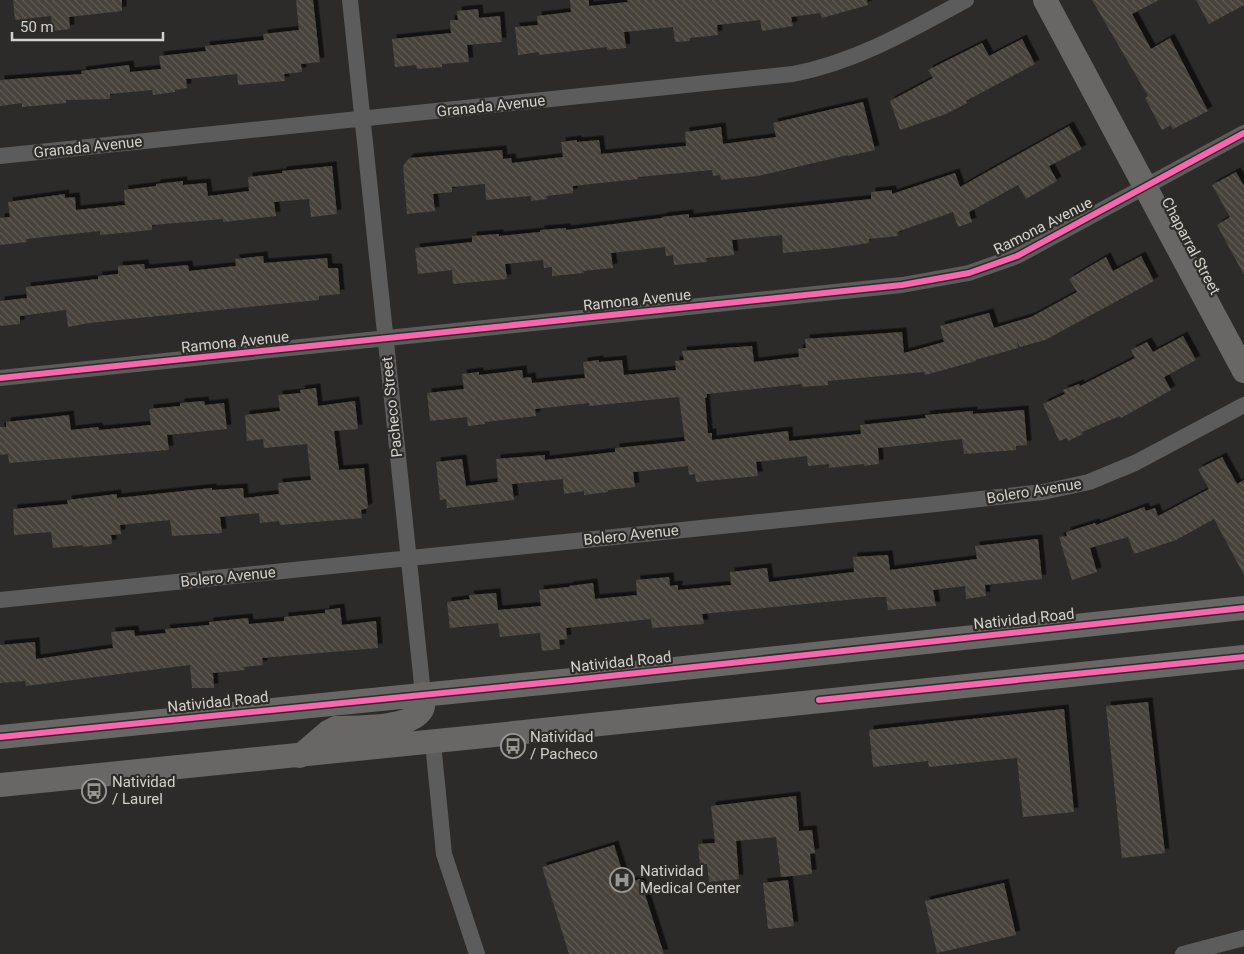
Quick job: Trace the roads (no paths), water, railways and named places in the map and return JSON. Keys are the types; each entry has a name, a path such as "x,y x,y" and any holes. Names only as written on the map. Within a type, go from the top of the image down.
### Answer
{"main road":[{"name":"Chaparral Street","path":"1045,0 1244,371"},
{"name":"Natividad Road","path":"0,737 580,679 1244,608"},
{"path":"0,785 433,743 819,700 1244,657"},
{"path":"300,756 328,732 336,728 396,724 411,720 420,712 424,705 423,694"}],"street":[{"name":"Pacheco Street","path":"350,0 423,694"},
{"name":"Granada Avenue","path":"0,156 777,76 809,71 840,62 877,47 966,0"},
{"name":"Ramona Avenue","path":"0,378 902,285 947,278 969,273 1017,256 1244,132"},
{"name":"Bolero Avenue","path":"0,600 936,504 1066,488 1119,471 1244,405"},
{"path":"433,743 444,854 477,954"},
{"path":"1183,954 1244,938"}],"place":[{"name":"Natividad / Pacheco","path":"513,746"},
{"name":"Natividad / Laurel","path":"94,791"},
{"name":"Natividad Medical Center","path":"622,880"}]}
